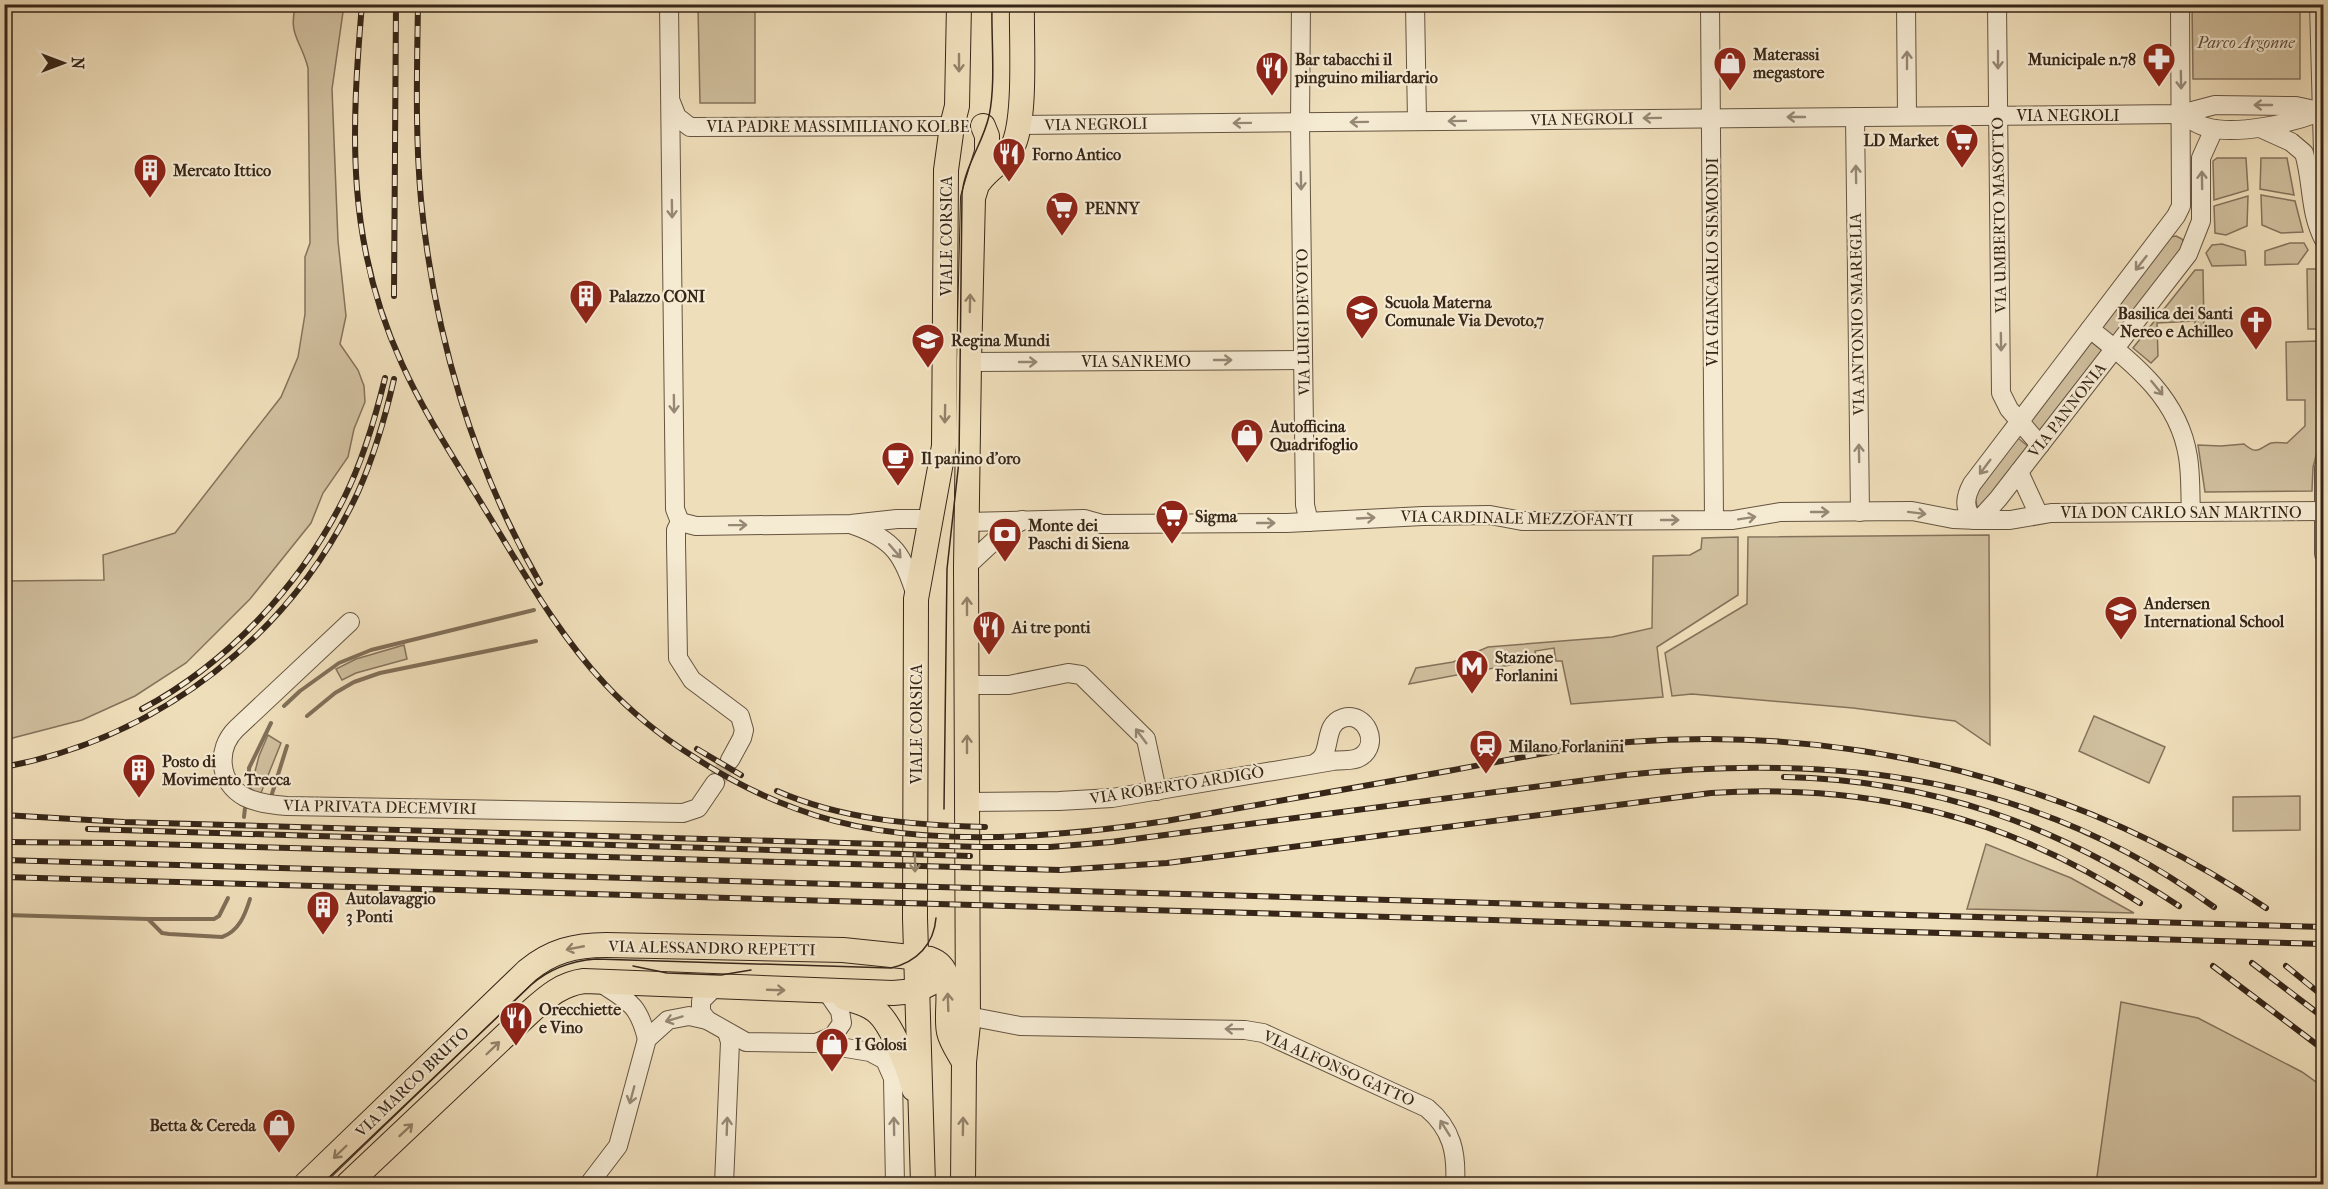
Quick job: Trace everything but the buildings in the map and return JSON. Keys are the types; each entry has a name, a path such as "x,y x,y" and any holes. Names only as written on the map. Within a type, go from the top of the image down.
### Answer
{"main road":[{"name":"VIALE CORSICA","path":"921,1142 915,918 916,599 944,446 946,170 958,97 959,4"},
{"name":"VIALE CORSICA","path":"977,186 1010,151 1018,125 1022,4"},
{"name":"VIA NEGROLI","path":"983,126 1018,125"},
{"name":"VIA PADRE MASSIMILIANO KOLBE","path":"952,126 983,126"},
{"name":"VIALE CORSICA","path":"966,567 972,214 973,198 987,152 987,136 983,126"},
{"path":"930,519 967,522"},
{"path":"963,1185 962,1028 967,923 966,567"},
{"path":"843,950 871,948 890,942 905,933 915,918"},
{"path":"599,982 902,993 917,990 934,981 945,971 960,949 967,923"},
{"name":"VIA ALESSANDRO REPETTI","path":"517,980 545,958 564,950 587,945 843,950 934,960 945,971"},
{"path":"945,971 962,1028"},
{"name":"VIA MARCO BRUTO","path":"306,1185 517,980"},
{"name":"VIA MARCO BRUTO","path":"348,1185 548,996 567,984 584,981 599,982"},
{"path":"827,992 869,1006 876,1010 887,1025 911,1079 921,1142 923,1185"},
{"path":"919,1053 932,1036 962,1028"}],"street":[{"path":"669,4 675,509 680,522 676,530 678,658 692,680 740,716 744,730 730,760"},
{"name":"VIA LUIGI DEVOTO","path":"1301,4 1300,122 1305,505 1309,522"},
{"path":"1415,4 1417,121"},
{"name":"VIA GIANCARLO SISMONDI","path":"1710,4 1714,519"},
{"path":"1906,4 1907,117"},
{"name":"VIA UMBERTO MASOTTO","path":"1997,4 2001,393 2009,409 2040,445"},
{"name":"VIA PANNONIA","path":"2180,4 2182,195 2176,216 1972,484 1966,495 1968,513 1976,520 2019,472 2188,254 2197,234 2202,211 2201,158 2214,129"},
{"path":"2319,4 2324,189"},
{"name":"VIA PADRE MASSIMILIANO KOLBE","path":"671,100 677,117 690,127 952,126"},
{"path":"2181,114 2215,105 2296,106 2322,112"},
{"path":"2181,114 2203,126 2214,129 2260,128 2296,121 2322,112"},
{"name":"VIA NEGROLI","path":"1018,125 2181,114"},
{"name":"VIA ANTONIO SMAREGLIA","path":"1855,117 1860,512"},
{"path":"671,150 678,134 690,127"},
{"path":"2260,128 2291,142 2304,153 2312,211 2316,226 2324,240"},
{"path":"2176,216 2197,234"},
{"name":"VIA PANNONIA","path":"2090,329 2114,348"},
{"path":"2114,348 2152,382 2166,400 2177,421 2188,458 2191,512"},
{"name":"VIA SANREMO","path":"969,362 1303,360"},
{"path":"2324,467 2324,554"},
{"name":"VIA PANNONIA","path":"2019,472 2038,513"},
{"name":"VIA DON CARLO SAN MARTINO","path":"1976,520 2010,520 2038,513 2323,511"},
{"name":"VIA CARDINALE MEZZOFANTI","path":"967,522 1084,519 1102,525 1309,522 1490,515 1522,521 1749,519 1780,512 1917,512 1976,520"},
{"path":"680,522 696,526 851,524 897,519 930,519"},
{"path":"966,567 996,539 1023,519"},
{"name":"VIALE CORSICA","path":"851,524 872,531 897,551 906,564 916,599"},
{"name":"VIA PRIVATA DECEMVIRI","path":"350,622 228,739 222,756 225,774 233,788 245,797 287,806 674,814 692,812 698,808 712,789"},
{"path":"967,685 1009,685 1068,673 1081,675 1146,739 1157,791"},
{"name":"VIA ROBERTO ARDIGÒ","path":"967,802 1083,800 1157,791 1315,763"},
{"path":"599,982 634,1006 644,1024 647,1039"},
{"path":"724,987 713,989 701,1000 701,1012 719,1027 730,1042 724,1185"},
{"path":"816,1044 833,1035 842,1023 840,1011 827,992"},
{"path":"588,1185 618,1146 647,1039 658,1026 676,1017 689,1016 719,1027 746,1042 816,1044 870,1052 882,1057 888,1063 893,1078 895,1185"},
{"name":"VIA ALFONSO GATTO","path":"962,1028 1020,1026 1245,1030 1263,1033 1427,1108 1442,1123 1451,1138 1456,1162 1455,1185"}],"green space":[{"path":"296,5 344,5 332,89 338,241 346,316 340,344 358,370 364,386 365,402 354,429 348,457 323,493 311,523 250,599 186,663 135,696 82,720 5,740 5,581 104,580 103,555 175,533 281,397 298,357 305,314 305,257 310,243 308,68 294,31"},
{"name":"Parco Argonne","path":"2192,5 2300,5 2300,79 2193,79"},
{"path":"698,8 755,8 755,103 700,103"},
{"path":"2217,158 2246,158 2248,190 2214,200 2213,161"},
{"path":"2261,158 2287,158 2294,195 2260,189"},
{"path":"2261,195 2295,201 2303,232 2281,233 2262,225"},
{"path":"2248,196 2247,226 2226,235 2215,233 2214,206"},
{"path":"2176,236 2182,239 2185,245 2113,337 2102,328 2170,237"},
{"path":"2290,243 2304,243 2308,250 2298,264 2265,265 2265,251"},
{"path":"2222,244 2245,251 2246,265 2212,266 2206,253 2212,245"},
{"path":"2307,269 2317,269 2323,281 2323,325 2318,325 2317,329 2308,329"},
{"path":"2195,270 2203,270 2204,331 2195,331 2195,321 2157,323 2158,356 2151,363 2133,348"},
{"path":"2093,341 2104,350 2043,432 2036,433 2027,424 2088,343"},
{"path":"2318,341 2318,345 2323,345 2323,430 2313,467 2312,491 2205,492 2198,445 2244,444 2252,450 2258,450 2271,443 2287,443 2305,426 2305,400 2287,400 2286,342"},
{"path":"2018,438 2030,448 1984,505 1977,507 1975,495"},
{"path":"1989,535 1990,745 1955,721 1853,708 1692,694 1672,696 1665,653 1747,604 1748,537"},
{"path":"1738,537 1738,595 1657,647 1663,697 1571,704 1562,661 1556,661 1554,648 1535,651 1537,660 1409,684 1416,668 1453,662 1488,647 1612,637 1652,628 1653,556 1690,555 1701,549 1702,538"},
{"path":"404,645 407,659 356,673 342,680 336,669 356,659"},
{"path":"2094,716 2165,747 2149,783 2079,751"},
{"path":"268,735 281,743 261,793 250,791 259,756"},
{"path":"2300,796 2300,830 2233,831 2233,797"},
{"path":"1986,844 2071,878 2134,913 1967,909"},
{"path":"2121,1002 2198,1018 2302,1072 2323,1087 2323,1184 2096,1184"}],"waterway":[{"path":"284,706 300,691 339,663 371,650 534,610"},
{"path":"307,716 335,693 354,682 380,673 536,641"},
{"path":"249,792 249,768 271,723"},
{"path":"271,797 287,746"},
{"path":"244,817 245,808"},
{"path":"148,919 214,919 219,916 228,898"},
{"path":"4,915 148,919 162,933 222,937 237,927 250,899"}],"tunnel":[{"path":"715,783 730,760"}],"tram line":[{"path":"944,809 947,569 959,461 962,194 967,173 989,116 993,75 992,4"},
{"path":"322,1184 531,985 561,966 596,959 891,968 909,961 922,951 932,936 936,918"},
{"path":"633,966 667,973 721,975 751,970"}],"railway":[{"path":"362,4 355,143 362,231 371,275 384,319 411,383 442,439 527,579 571,644 605,684 636,714 706,765 757,792 797,809 840,822 885,831 932,836 1028,836 1166,821 1538,754 1606,744 1713,739 1797,743 1880,754 1962,771 2042,796 2120,827 2195,864 2266,908"},
{"path":"394,296 396,4"},
{"path":"418,4 419,176 427,250 436,300 460,398 476,446 516,538 540,583"},
{"path":"142,709 204,669 259,619 284,591 327,530 351,484 368,439 385,378"},
{"path":"4,767 61,753 115,732 167,705 214,672 258,634 297,591 330,544 358,492 379,437 394,379"},
{"path":"697,749 741,775"},
{"path":"4,815 124,822 981,847 1050,847 1111,842 1625,775 1705,769 1783,768 1859,773 1933,784 2006,802 2077,828 2146,863 2214,907"},
{"path":"1784,777 1838,780 1891,787 1991,812 2039,830 2086,852 2133,877 2179,906"},
{"path":"777,791 827,809 853,815 932,825 985,827"},
{"path":"4,842 117,843 1060,870 1167,863 1711,793 1770,791 1881,800 1987,827 2039,848 2089,873 2140,903"},
{"path":"88,829 970,856"},
{"path":"4,860 2324,927"},
{"path":"4,877 2324,944"},
{"path":"2252,963 2324,1018"},
{"path":"2213,966 2324,1050"},
{"path":"2286,966 2324,997"}],"place":[{"name":"Municipale n.78","path":"2159,88"},
{"name":"Materassi megastore","path":"1730,92"},
{"name":"Bar tabacchi il pinguino miliardario","path":"1272,97"},
{"name":"LD Market","path":"1962,169"},
{"name":"Forno Antico","path":"1009,183"},
{"name":"Mercato Ittico","path":"150,199"},
{"name":"PENNY","path":"1062,237"},
{"name":"Palazzo CONI","path":"586,325"},
{"name":"Scuola Materna Comunale Via Devoto,7","path":"1362,340"},
{"name":"Basilica dei Santi Nereo e Achilleo","path":"2256,351"},
{"name":"Regina Mundi","path":"928,369"},
{"name":"Autofficina Quadrifoglio","path":"1247,464"},
{"name":"Il panino d'oro","path":"898,487"},
{"name":"Sigma","path":"1172,545"},
{"name":"Monte dei Paschi di Siena","path":"1005,563"},
{"name":"Andersen International School","path":"2121,641"},
{"name":"Ai tre ponti","path":"989,656"},
{"name":"Stazione Forlanini","path":"1472,695"},
{"name":"Milano Forlanini","path":"1486,775"},
{"name":"Posto di Movimento Trecca","path":"139,799"},
{"name":"Autolavaggio 3 Ponti","path":"323,936"},
{"name":"Orecchiette e Vino","path":"516,1047"},
{"name":"I Golosi","path":"832,1073"},
{"name":"Betta & Cereda","path":"279,1154"}]}
